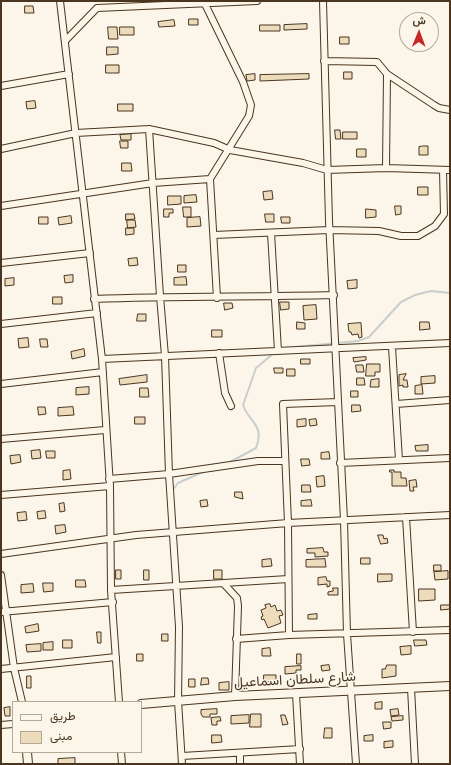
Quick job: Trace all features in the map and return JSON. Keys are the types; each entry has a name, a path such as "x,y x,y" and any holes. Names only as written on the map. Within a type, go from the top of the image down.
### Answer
{"street":[{"path":"60,1 102,359 105,430 110,486 112,590 119,701"},
{"path":"65,41 97,8 257,1"},
{"path":"323,1 329,230 334,295 340,463 344,520 347,634 356,764"},
{"path":"205,4 244,82 251,105 249,116 230,150 210,179 217,298"},
{"path":"324,61 377,62 387,74 439,108 450,110"},
{"path":"1,86 69,74"},
{"path":"386,168 387,74"},
{"path":"149,129 165,356 169,474 177,585 179,627 178,701 182,764"},
{"path":"1,149 76,133 149,129 214,143 230,150 303,163 327,170 386,168 447,170 444,214 435,226 418,236 401,236 379,231 329,230 214,235"},
{"path":"1,206 153,183 210,179"},
{"path":"271,233 278,351"},
{"path":"1,263 90,253"},
{"path":"94,299 160,296 217,298 334,295"},
{"path":"1,324 97,312"},
{"path":"102,359 335,348 392,347 450,343"},
{"path":"392,347 399,460"},
{"path":"219,353 225,393 231,406"},
{"path":"1,384 103,372"},
{"path":"396,404 450,400"},
{"path":"289,635 288,523 283,404 338,402"},
{"path":"1,439 105,430"},
{"path":"340,463 450,458"},
{"path":"109,479 169,474 258,461 285,461"},
{"path":"1,495 110,486"},
{"path":"1,554 136,535 288,523 450,515"},
{"path":"406,517 413,632"},
{"path":"1,575 4,612 22,701"},
{"path":"112,590 288,579"},
{"path":"224,584 237,598 238,613 235,696"},
{"path":"4,612 113,602"},
{"path":"236,639 289,635 450,630"},
{"path":"1,669 116,657"},
{"name":"شارع سلطان اسماعيل","path":"142,704 235,696 450,686"},
{"path":"411,688 415,764"},
{"path":"296,694 300,764"},
{"path":"1,725 12,724"},
{"path":"182,756 300,749"},
{"path":"27,753 28,764"},
{"path":"121,753 122,764"},
{"path":"240,753 240,764"}],"building":[{"path":"25,6 33,6 34,13 25,13"},
{"path":"189,19 198,19 198,25 189,25"},
{"path":"174,20 175,26 159,27 158,22"},
{"path":"307,24 307,29 284,30 284,25"},
{"path":"260,25 280,25 280,31 260,31"},
{"path":"108,27 117,27 118,39 109,39"},
{"path":"120,27 134,27 134,35 120,35"},
{"path":"340,37 349,37 349,44 340,44"},
{"path":"107,47 118,47 118,54 107,55"},
{"path":"106,65 119,65 119,73 106,73"},
{"path":"344,72 352,72 352,79 344,79"},
{"path":"255,74 255,80 247,81 246,75"},
{"path":"309,74 309,79 260,81 260,75"},
{"path":"35,101 36,108 27,109 26,102"},
{"path":"118,104 133,104 133,111 118,111"},
{"path":"335,130 340,130 341,139 336,139"},
{"path":"343,132 357,132 357,139 343,139"},
{"path":"131,134 131,140 121,140 120,135"},
{"path":"120,141 128,141 128,148 121,148"},
{"path":"428,146 428,155 419,155 419,147"},
{"path":"357,149 366,149 366,157 357,157"},
{"path":"122,163 131,163 132,171 122,171"},
{"path":"418,187 428,187 428,195 418,195"},
{"path":"272,191 273,199 264,200 263,192"},
{"path":"196,195 197,202 184,203 184,196"},
{"path":"168,196 181,196 181,204 168,205"},
{"path":"395,206 401,206 401,214 396,215"},
{"path":"183,207 191,207 191,217 184,217"},
{"path":"164,209 173,209 173,213 169,213 169,217 164,217"},
{"path":"366,209 376,210 376,217 366,218"},
{"path":"126,214 134,214 135,219 126,220"},
{"path":"265,214 274,214 274,222 266,222"},
{"path":"71,216 72,223 59,225 58,218"},
{"path":"39,217 48,217 48,224 39,224"},
{"path":"200,217 201,226 187,227 187,218"},
{"path":"281,217 290,217 290,223 282,223"},
{"path":"127,220 135,220 136,227 128,228"},
{"path":"126,228 134,228 134,234 126,235"},
{"path":"137,258 138,265 129,266 128,259"},
{"path":"178,265 186,265 186,272 178,272"},
{"path":"73,275 73,282 65,283 64,276"},
{"path":"186,277 187,285 174,285 174,278"},
{"path":"14,278 14,285 5,286 5,279"},
{"path":"357,280 357,288 348,289 347,281"},
{"path":"53,297 62,297 62,304 53,304"},
{"path":"280,302 289,302 289,309 281,310"},
{"path":"224,303 232,303 233,308 225,310"},
{"path":"316,305 317,319 304,320 303,306"},
{"path":"138,314 146,314 146,321 137,321"},
{"path":"297,322 305,323 305,329 297,329"},
{"path":"420,322 429,322 430,329 420,330"},
{"path":"361,323 362,337 359,338 358,334 352,335 351,332 349,332 348,324"},
{"path":"212,330 222,330 222,337 212,337"},
{"path":"28,338 29,347 19,348 18,339"},
{"path":"40,339 47,339 48,347 41,347"},
{"path":"84,349 85,356 72,359 71,352"},
{"path":"366,357 366,360 354,362 353,358"},
{"path":"301,359 310,359 310,364 301,364"},
{"path":"367,364 380,364 380,372 375,372 375,376 366,376"},
{"path":"356,365 363,365 364,372 357,372"},
{"path":"274,368 283,368 283,373 275,373"},
{"path":"287,369 295,369 295,376 287,376"},
{"path":"406,374 403,380 407,380 408,387 403,387 403,385 399,386 399,375"},
{"path":"147,375 147,382 120,385 119,379"},
{"path":"435,376 435,383 421,384 421,377"},
{"path":"357,378 364,378 365,385 357,385"},
{"path":"379,379 379,387 370,387 371,380"},
{"path":"422,385 423,394 415,394 415,386"},
{"path":"89,387 89,394 76,395 76,388"},
{"path":"140,388 148,388 149,397 140,397"},
{"path":"351,391 358,391 358,397 351,397"},
{"path":"352,405 360,405 361,411 352,412"},
{"path":"38,407 45,407 46,414 39,415"},
{"path":"73,407 74,415 58,416 58,408"},
{"path":"135,417 145,417 145,424 135,424"},
{"path":"306,419 306,426 297,427 297,420"},
{"path":"316,419 317,425 310,426 309,420"},
{"path":"428,445 428,451 416,451 415,446"},
{"path":"40,450 41,458 32,459 31,451"},
{"path":"46,451 55,451 55,458 47,458"},
{"path":"329,452 330,459 321,459 321,453"},
{"path":"20,455 21,462 11,464 10,456"},
{"path":"301,459 309,459 310,465 302,466"},
{"path":"70,470 71,479 63,480 63,471"},
{"path":"390,470 394,470 394,472 401,472 401,478 406,478 407,486 392,486 392,472 390,472"},
{"path":"324,476 325,486 317,487 316,477"},
{"path":"416,480 417,487 413,487 414,491 410,491 409,481"},
{"path":"302,485 310,485 311,492 302,492"},
{"path":"235,492 242,492 243,499 235,497"},
{"path":"207,500 208,506 201,507 200,501"},
{"path":"311,500 312,506 301,506 301,501"},
{"path":"64,503 65,511 60,512 59,504"},
{"path":"45,511 46,518 38,519 37,512"},
{"path":"26,512 27,520 18,521 17,513"},
{"path":"65,525 66,532 56,534 55,526"},
{"path":"378,535 383,535 384,539 387,538 388,543 381,544"},
{"path":"323,548 324,552 328,552 328,556 315,557 315,553 307,553 307,549"},
{"path":"361,558 370,558 370,564 361,564"},
{"path":"271,559 272,566 262,567 262,560"},
{"path":"325,559 326,567 306,567 306,560"},
{"path":"434,565 441,565 441,571 434,571"},
{"path":"116,570 121,570 121,579 116,579"},
{"path":"144,570 149,570 149,580 144,580"},
{"path":"214,570 222,570 222,579 214,579"},
{"path":"448,571 448,579 435,580 434,572"},
{"path":"378,574 392,574 392,581 378,582"},
{"path":"326,577 327,581 330,581 330,586 327,587 327,584 318,585 318,578"},
{"path":"76,580 85,580 86,587 76,587"},
{"path":"43,583 53,583 53,591 44,592"},
{"path":"33,584 34,592 21,593 21,585"},
{"path":"333,588 338,588 338,595 328,595 328,592 333,591"},
{"path":"419,589 435,589 435,600 419,601"},
{"path":"270,604 271,607 275,605 277,611 281,610 283,615 279,616 281,623 268,628 264,619 262,620 261,617 263,616 261,610 266,608 265,605"},
{"path":"441,605 450,605 450,609 441,610"},
{"path":"317,614 317,619 308,619 308,615"},
{"path":"38,624 39,631 26,633 25,627"},
{"path":"97,632 101,632 101,643 98,643"},
{"path":"162,634 168,634 168,641 162,641"},
{"path":"63,640 72,640 72,648 63,648"},
{"path":"414,640 426,640 427,645 415,646"},
{"path":"53,642 53,650 43,650 43,643"},
{"path":"41,644 41,651 27,652 26,645"},
{"path":"411,646 411,654 401,655 400,647"},
{"path":"270,648 271,656 262,656 262,649"},
{"path":"137,654 143,654 143,661 137,661"},
{"path":"297,654 301,654 301,664 297,664"},
{"path":"329,665 330,670 322,671 321,666"},
{"path":"387,665 396,665 396,676 382,678 382,669 385,669"},
{"path":"301,666 301,670 296,670 296,673 285,674 285,667"},
{"path":"264,675 276,675 276,681 264,682"},
{"path":"27,676 31,676 31,688 27,688"},
{"path":"202,678 208,678 209,684 201,685"},
{"path":"189,679 195,679 195,687 189,687"},
{"path":"229,682 229,690 219,690 219,683"},
{"path":"382,702 382,709 375,709 375,703"},
{"path":"10,707 10,716 5,716 4,708"},
{"path":"217,709 217,714 210,714 210,717 203,717 201,714 201,710"},
{"path":"398,709 399,715 391,716 390,710"},
{"path":"251,714 261,714 261,727 250,727"},
{"path":"249,715 249,723 231,724 231,716"},
{"path":"281,715 285,715 288,724 283,725"},
{"path":"403,716 403,720 392,721 391,717"},
{"path":"220,717 221,721 217,721 217,725 212,725 211,718"},
{"path":"383,722 391,722 391,728 384,729"},
{"path":"325,728 332,728 332,738 324,738"},
{"path":"212,735 221,735 222,742 212,743"},
{"path":"373,735 373,741 364,741 364,736"},
{"path":"393,741 393,747 384,748 384,742"},
{"path":"75,758 75,764 58,764 58,759"}],"waterway":[{"path":"295,347 358,341 369,337 401,302 415,295 431,291 450,293"},
{"path":"230,462 256,448 259,434 258,429 243,405 256,368 274,353"},
{"path":"172,491 178,483 203,472"}]}
